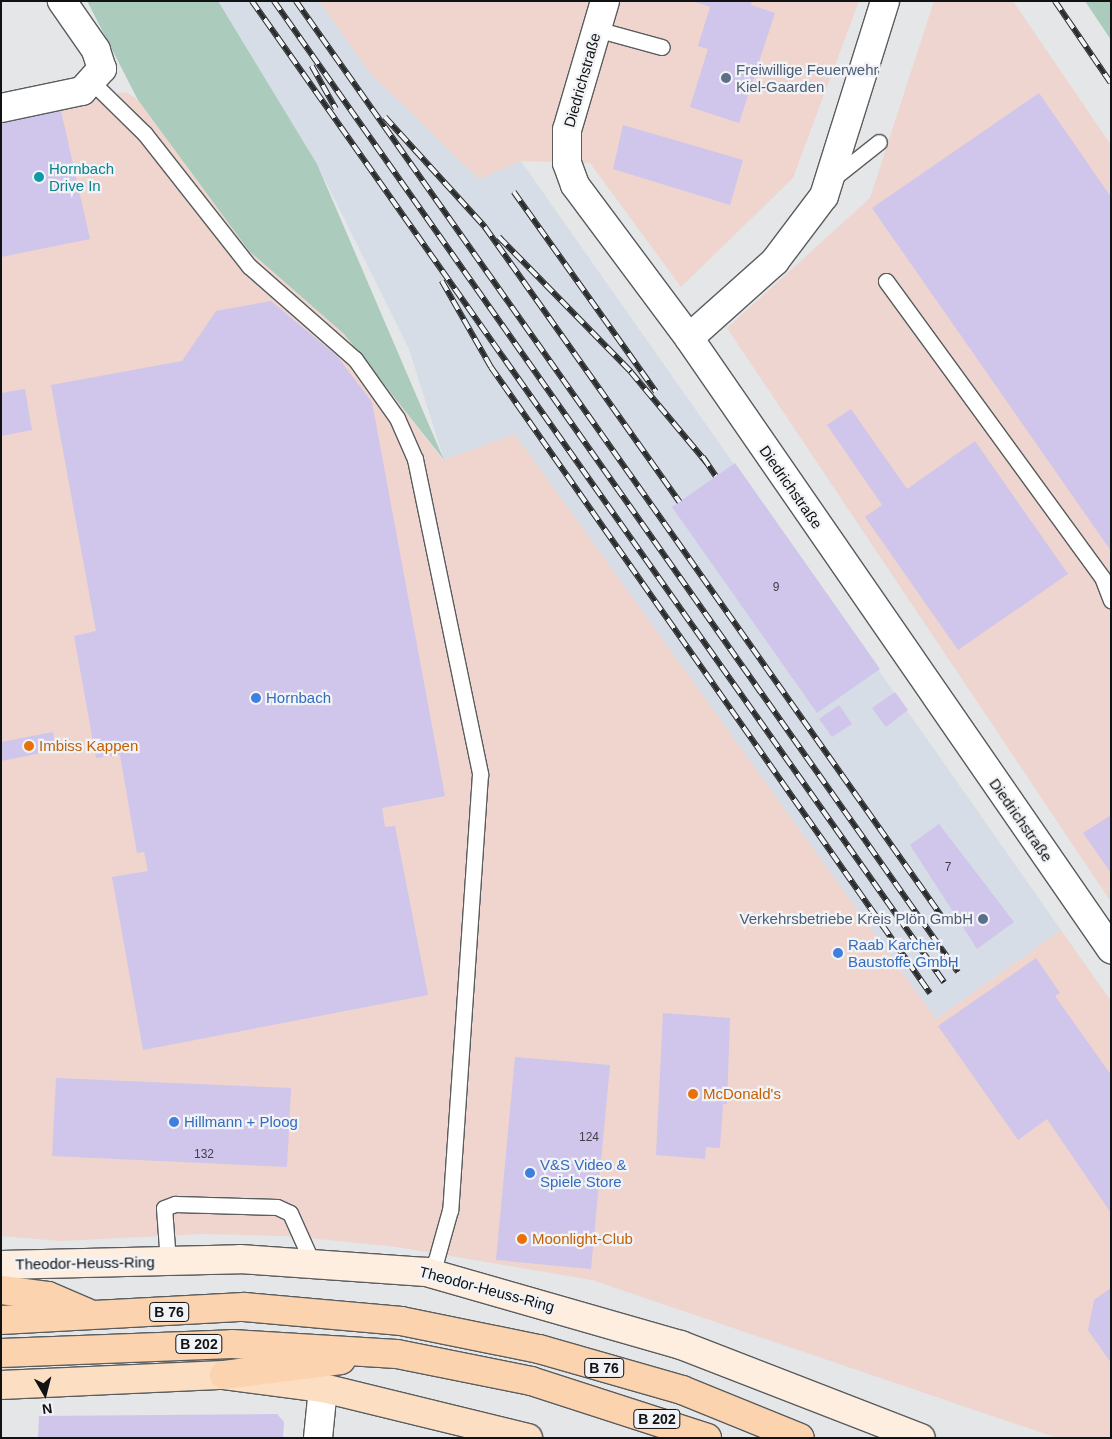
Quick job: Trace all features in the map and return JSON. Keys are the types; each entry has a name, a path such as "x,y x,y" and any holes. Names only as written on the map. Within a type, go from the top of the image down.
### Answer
{"highway":[{"name":"B 76","path":"1,1290 48,1296 94,1316"},
{"name":"B 76","path":"1,1320 244,1307 401,1321 539,1349 682,1390 800,1438"},
{"name":"B 202","path":"1,1353 232,1344 321,1346 396,1354 531,1381 707,1438"},
{"path":"224,1375 396,1354"}],"main road":[{"name":"Theodor-Heuss-Ring","path":"1,1265 312,1262 426,1272 682,1345 921,1438"},
{"path":"1,1385 224,1375 323,1388 528,1438"}],"street":[{"path":"1,108 82,91 93,83 102,69 96,50 62,1"},
{"name":"Diedrichstraße","path":"605,1 567,130 567,162 575,185 689,338 1111,949"},
{"path":"689,338 775,261 824,196 885,1"},
{"path":"318,1438 323,1388"}],"lane":[{"path":"596,29 662,47"},
{"path":"93,83 145,134 249,266 355,359 397,418 415,459 480,774 450,1210 436,1260 426,1272"},
{"path":"828,183 879,142"},
{"path":"886,281 1102,577 1111,600"},
{"path":"168,1262 164,1208 175,1204 277,1207 290,1213 312,1262"}],"shaded area":[{"path":"218,1 319,1 370,73 479,179 521,161 1061,930 936,1019 515,434 444,460 409,349 317,164"},
{"path":"319,1 859,1 793,178 681,287 590,163 521,161 479,179 370,73"},
{"path":"934,1 1013,1 1111,145 1111,902 727,328 870,198"},
{"path":"126,92 138,100 249,251 344,334 443,460 515,434 936,1019 1061,930 1111,1001 1111,1438 1057,1438 592,1280 397,1247 287,1236 203,1234 61,1241 1,1236 1,119"}],"green space":[{"path":"87,1 218,1 317,164 444,460 344,334 249,251 138,100"},
{"path":"1085,1 1111,1 1111,40"}],"building":[{"name":"Freiwillige Feuerwehr Kiel-Gaarden","path":"692,1 752,1 751,5 775,13 739,123 690,107 708,49 698,46 710,7"},
{"path":"1039,93 1111,197 1111,551 872,208"},
{"name":"Hornbach Drive In","path":"59,102 90,239 1,257 1,115"},
{"path":"623,125 743,160 730,205 613,169"},
{"name":"Hornbach","path":"271,301 337,356 372,402 445,796 382,808 385,827 395,826 428,995 143,1050 112,877 148,871 144,852 137,853 120,755 96,758 74,636 96,631 51,385 182,361 216,311"},
{"path":"25,389 32,430 1,436 1,393"},
{"path":"851,409 907,489 975,441 1068,574 958,650 865,517 882,505 827,425"},
{"path":"735,463 880,669 817,713 672,507"},
{"path":"895,692 908,710 886,727 872,708"},
{"path":"839,705 852,724 832,737 819,719"},
{"name":"Imbiss Kappen","path":"53,732 57,750 1,761 1,742"},
{"path":"1111,815 1111,873 1083,833"},
{"path":"939,824 1014,922 977,949 910,845"},
{"path":"1036,958 1060,993 1055,996 1111,1075 1111,1213 1047,1119 1018,1140 938,1026"},
{"name":"McDonald's","path":"663,1013 730,1018 727,1104 723,1104 720,1148 706,1147 705,1159 656,1155"},
{"path":"515,1057 610,1065 591,1269 496,1260"},
{"path":"56,1078 291,1088 287,1167 52,1156"},
{"path":"1111,1288 1111,1363 1088,1330 1094,1300"},
{"path":"277,1414 284,1422 283,1438 38,1438 39,1416"}],"railway":[{"path":"252,1 944,982"},
{"path":"274,1 958,972"},
{"path":"296,1 945,921"},
{"path":"1055,1 1111,83"},
{"path":"312,66 336,109"},
{"path":"385,117 485,227 680,502"},
{"path":"514,192 656,392"},
{"path":"499,237 631,372 707,463"},
{"path":"442,281 491,367 930,993"},
{"path":"703,457 716,476"}],"place":[{"name":"Freiwillige Feuerwehr Kiel-Gaarden","path":"726,78"},
{"name":"Hornbach Drive In","path":"39,177"},
{"name":"Hornbach","path":"256,698"},
{"name":"Imbiss Kappen","path":"29,746"},
{"name":"Verkehrsbetriebe Kreis Plön GmbH","path":"983,919"},
{"name":"Raab Karcher Baustoffe GmbH","path":"838,953"},
{"name":"McDonald's","path":"693,1094"},
{"name":"Hillmann + Ploog","path":"174,1122"},
{"name":"V&S Video & Spiele Store","path":"530,1173"},
{"name":"Moonlight-Club","path":"522,1239"}]}
